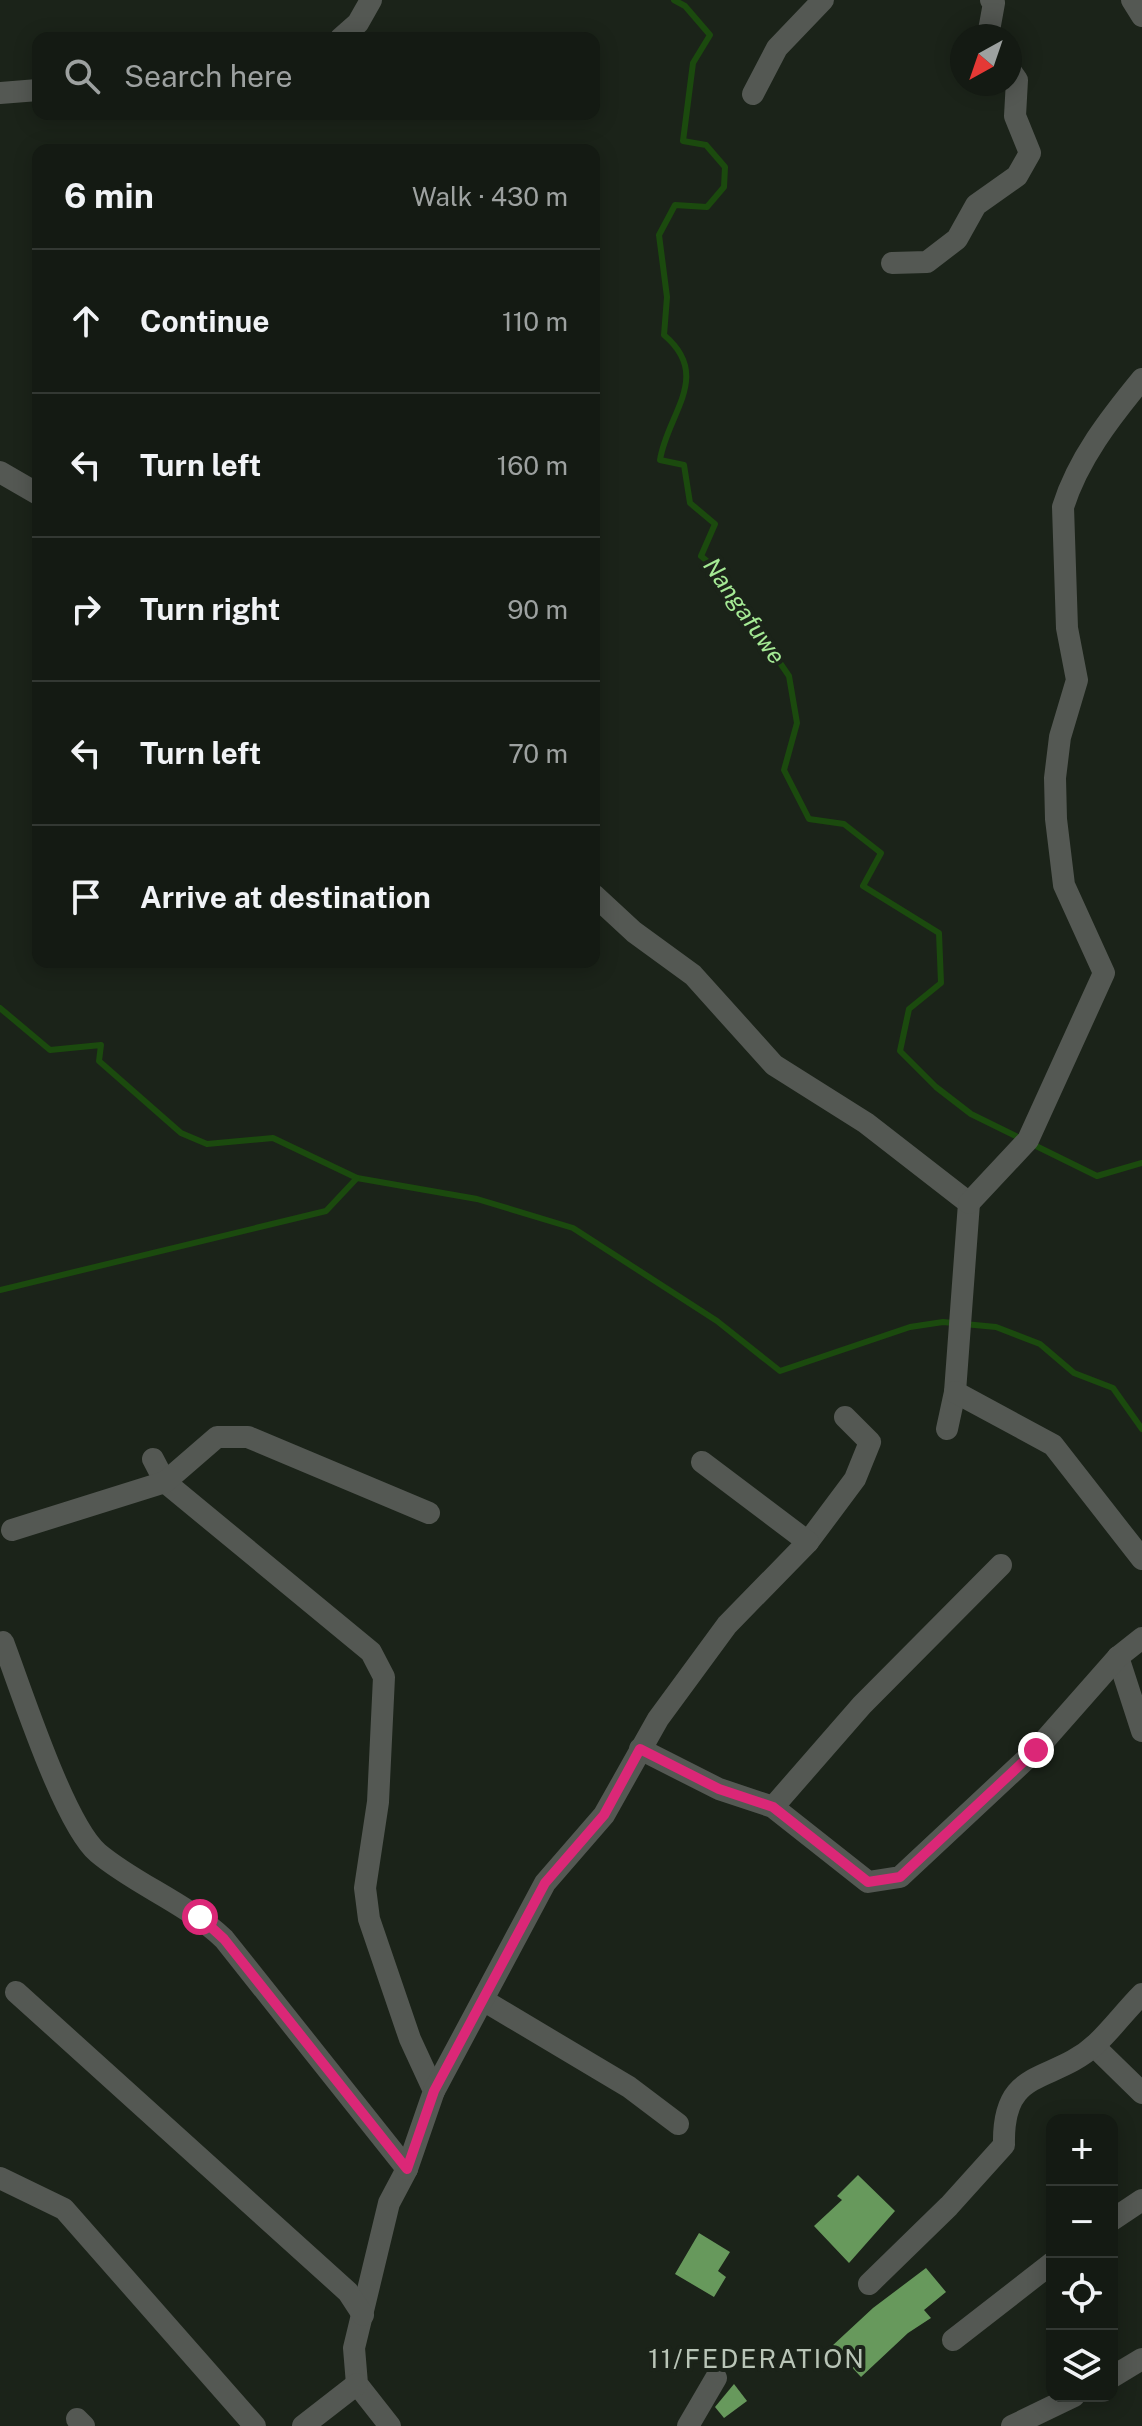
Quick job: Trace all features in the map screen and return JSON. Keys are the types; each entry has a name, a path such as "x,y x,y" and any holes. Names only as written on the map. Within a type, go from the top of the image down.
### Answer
{"street":[{"path":"348,32 358,23 371,0"},
{"path":"753,94 777,48 823,0"},
{"path":"990,24 994,3 991,0"},
{"path":"1132,0 1142,16"},
{"path":"0,93 32,90"},
{"path":"892,263 927,262 957,239 976,205 1017,176 1030,153 1015,116 1016,96"},
{"path":"947,1429 955,1392 969,1203 1028,1140 1104,973 1064,885 1056,819 1060,737 1077,680 1067,628 1063,507 1069,489 1104,425 1142,379"},
{"path":"0,472 32,491"},
{"path":"600,901 634,932 693,975 774,1065 866,1123 969,1203"},
{"path":"955,1392 1053,1445 1142,1559"},
{"path":"390,2426 357,2384 354,2348 389,2203 407,2169 434,2091 545,1883 604,1815 658,1719 727,1625 808,1542 855,1479 870,1442 845,1417"},
{"path":"12,1530 165,1482 217,1437 248,1437 429,1513"},
{"path":"153,1459 165,1482 371,1652 384,1677 378,1802 365,1888 369,1919 410,2039 434,2091"},
{"path":"702,1462 808,1542"},
{"path":"773,1807 862,1705 1001,1565"},
{"path":"640,1749 719,1789 773,1807 868,1882 900,1877 1036,1750 1118,1657 1142,1638"},
{"path":"3,1642 76,1826 97,1852 200,1917 224,1939 407,2169"},
{"path":"1118,1657 1142,1731"},
{"path":"16,1992 348,2292 363,2315"},
{"path":"869,2284 949,2206 1004,2145 1003,2118 1017,2089 1094,2046 1142,1994"},
{"path":"483,2000 629,2087 678,2124"},
{"path":"1094,2046 1142,2093"},
{"path":"0,2178 64,2209 255,2426"},
{"path":"1118,2216 1142,2200"},
{"path":"953,2340 1046,2268"},
{"path":"1118,2373 1142,2359"},
{"path":"688,2426 716,2378"},
{"path":"303,2426 357,2384"},
{"path":"1012,2426 1062,2402"}],"building":[{"path":"858,2175 895,2211 849,2263 814,2226 842,2200 837,2196"},
{"path":"699,2233 730,2252 718,2271 726,2277 714,2297 675,2274"},
{"path":"926,2268 946,2292 924,2310 931,2318 908,2333 861,2377 832,2346 873,2308"},
{"path":"734,2384 747,2401 724,2418 715,2407"}],"waterway":[{"name":"Nangafuwe","path":"674,0 685,6 710,35 693,63 683,141 706,145 725,167 724,187 707,207 675,205 659,235 667,297 664,335 678,350 685,365 686,380 660,460 684,465 690,503 715,524 701,556 715,568 789,676 797,723 784,770 809,819 844,824 881,853 863,886 939,933 941,983 909,1009 900,1051 936,1087 971,1114 1097,1176 1142,1163"},
{"path":"0,1008 50,1050 101,1045 99,1061 181,1133 207,1144 273,1138 357,1178 477,1199 573,1228 717,1321 780,1371 910,1327 943,1322 996,1327 1040,1344 1074,1373 1113,1388 1142,1429"},
{"path":"0,1290 326,1211 357,1178"}],"district":[{"name":"11/FEDERATION","path":"757,2359"}],"route":[{"path":"200,1917 224,1939 407,2169 434,2091 545,1883 604,1815 640,1749 719,1789 773,1807 868,1882 900,1877 1036,1750"}]}
